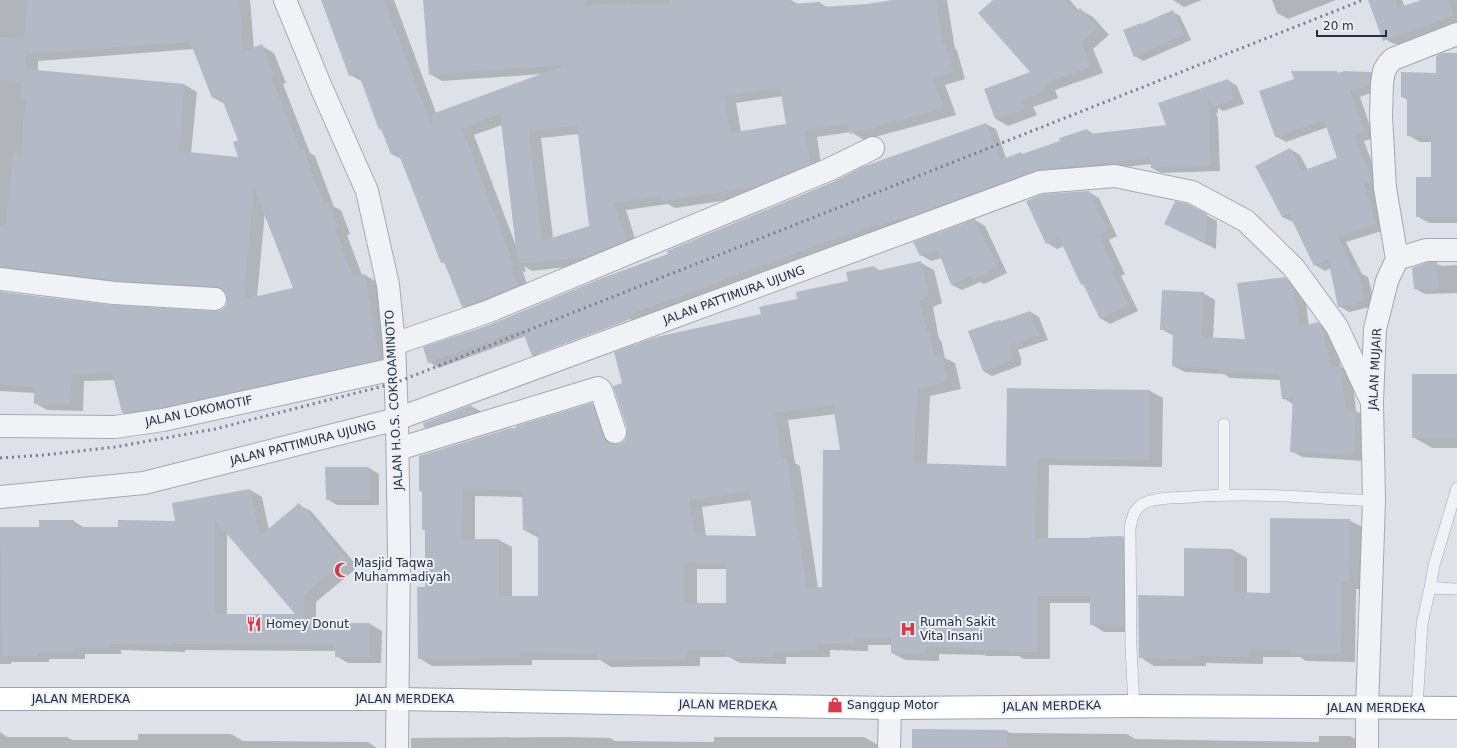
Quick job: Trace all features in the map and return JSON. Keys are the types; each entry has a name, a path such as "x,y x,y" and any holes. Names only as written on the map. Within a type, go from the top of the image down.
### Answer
{"main road":[{"name":"JALAN MERDEKA","path":"0,700 398,698 890,708 1134,706 1457,708"}],"street":[{"name":"JALAN H.O.S. COKROAMINOTO","path":"285,0 320,87 367,191 388,286 394,344 400,551 397,748"},
{"path":"1457,34 1393,59 1388,64 1384,71 1382,83 1381,116 1385,188 1397,259 1426,250 1457,250"},
{"path":"394,344 494,309 828,170 873,148"},
{"name":"JALAN PATTIMURA UJUNG","path":"0,497 144,483 397,419 1040,182 1115,176 1192,192 1246,221 1294,268 1337,327 1372,402"},
{"name":"JALAN MUJAIR","path":"1367,748 1374,501 1372,402 1376,329 1387,282 1397,259"},
{"path":"0,279 114,293 215,299"},
{"name":"JALAN LOKOMOTIF","path":"0,426 116,427 163,420 394,369"},
{"path":"398,449 598,388 601,390 615,432"},
{"path":"889,748 890,708"}],"lane":[{"path":"1224,424 1224,494"},
{"path":"1416,708 1422,624 1434,565 1457,488"},
{"path":"1134,706 1131,647 1130,528 1132,517 1137,509 1147,502 1170,498 1224,494 1374,501"},
{"path":"1430,588 1457,589"}],"building":[{"path":"27,0 239,0 243,52 262,44 274,76 271,77 300,149 303,148 324,204 329,202 338,227 335,228 353,276 365,274 379,360 161,408 122,413 112,373 72,374 71,405 34,404 34,387 0,385 0,292 112,305 214,311 221,310 226,306 227,300 226,293 222,288 216,287 115,281 0,267 0,225 6,225 13,152 21,153 25,101 20,100 21,81 0,80 0,37 24,39","holes":["189,39 212,98 221,97 238,140 233,142 238,157 179,151 185,84 26,69 26,54 189,42","254,188 293,288 244,299"]},
{"path":"321,0 384,0 432,127 432,114 563,65 429,75 423,0 585,0 586,6 631,3 631,5 670,3 670,0 791,0 791,4 820,2 821,7 867,4 893,0 936,0 943,44 945,42 953,72 933,78 944,108 850,134 847,124 804,130 810,164 755,187 662,201 661,196 614,203 626,240 587,257 518,264 500,114 462,128 514,265 511,265 518,285 462,307 444,262 441,263 398,152 391,154 381,129 379,130 358,72 349,76","holes":["780,88 786,124 730,133 724,96","577,126 589,226 542,241 529,131"]},
{"path":"993,0 1065,0 1076,12 1080,8 1098,28 1081,42 1091,67 1044,83 1046,91 1022,100 1025,109 995,119 984,89 1030,72 978,13"},
{"path":"1368,0 1395,0 1398,8 1421,0 1448,0 1454,15 1383,41"},
{"path":"1173,10 1184,35 1134,57 1123,30"},
{"path":"1442,53 1457,53 1457,217 1416,217 1416,177 1431,177 1431,136 1407,136 1407,97 1401,97 1401,72 1436,73 1436,56"},
{"path":"1291,71 1337,71 1338,73 1344,71 1371,72 1369,85 1350,91 1365,132 1354,135 1372,181 1364,184 1376,224 1337,236 1354,271 1358,270 1365,301 1338,307 1328,259 1314,266 1289,214 1282,217 1255,166 1290,148 1302,171 1337,158 1324,120 1275,137 1259,91 1294,79"},
{"path":"1228,79 1235,99 1213,107 1208,98 1211,166 1151,168 1150,158 1036,170 903,219 902,218 878,226 877,224 797,252 625,316 626,321 532,356 522,329 428,363 423,347 492,324 602,278 668,254 667,251 833,182 862,167 986,123 1000,160 1021,152 1022,154 1060,141 1059,138 1087,129 1089,134 1166,125 1158,103"},
{"path":"1089,191 1108,230 1099,234 1115,269 1112,270 1128,305 1100,319 1083,284 1081,285 1059,238 1046,244 1026,201 1043,194"},
{"path":"1175,201 1188,204 1207,214 1206,244 1164,224"},
{"path":"975,219 998,267 973,279 971,276 951,285 938,250 920,256 913,242"},
{"path":"921,261 929,296 920,300 927,332 929,331 934,356 942,355 948,382 917,389 914,463 1006,466 1007,388 1150,390 1150,460 1037,458 1035,538 1090,538 1123,536 1124,625 1090,625 1090,596 1038,596 1038,652 1009,652 1009,650 973,650 973,648 926,647 926,654 891,653 891,638 855,638 855,644 817,643 817,650 774,651 774,657 726,657 726,650 687,650 687,659 597,660 597,654 520,653 520,658 418,659 417,587 425,587 425,530 422,530 422,491 419,491 419,456 511,428 516,428 516,426 592,403 606,441 612,444 619,444 625,440 627,428 613,386 622,383 614,352 656,337 761,314 759,307 797,299 796,292 848,281 846,272 874,266 876,271","holes":["833,405 840,450 823,450 822,587 807,588 787,457 782,458 775,413","463,489 522,490 523,530 538,530 538,596 499,596 499,539 462,539","749,491 756,536 695,535 689,500","684,562 726,563 726,603 684,603"]},
{"path":"1428,262 1437,262 1439,288 1414,289 1412,268"},
{"path":"1285,277 1294,289 1299,327 1318,322 1322,328 1331,367 1341,366 1345,409 1356,410 1354,455 1290,452 1293,398 1282,399 1279,374 1218,372 1218,369 1172,366 1173,330 1160,330 1162,290 1204,292 1202,337 1245,339 1237,283"},
{"path":"1030,311 1039,335 1010,345 1012,360 983,371 968,331"},
{"path":"1412,374 1457,374 1457,438 1412,438"},
{"path":"471,405 474,413 424,428 423,423"},
{"path":"325,467 369,467 369,500 326,500"},
{"path":"250,489 260,536 299,503 347,559 304,595 304,623 370,623 370,657 335,657 335,645 173,644 109,644 109,648 73,648 73,653 37,653 37,656 2,656 0,527 39,527 39,520 74,520 74,527 118,527 118,520 175,521 172,503","holes":["215,520 295,614 215,614"]},
{"path":"1270,518 1350,519 1349,582 1342,582 1341,654 1291,654 1291,650 1249,649 1249,657 1192,656 1192,659 1139,658 1138,595 1184,596 1184,548 1233,549 1233,592 1270,593"},
{"path":"912,729 1007,730 1007,748 912,748"}],"railway":[{"path":"0,458 44,455 115,447 215,429 395,383 1363,0"}],"place":[{"name":"Masjid Taqwa Muhammadiyah","path":"342,570"},
{"name":"Homey Donut","path":"254,624"},
{"name":"Rumah Sakit Vita Insani","path":"908,629"},
{"name":"Sanggup Motor","path":"835,705"}]}
